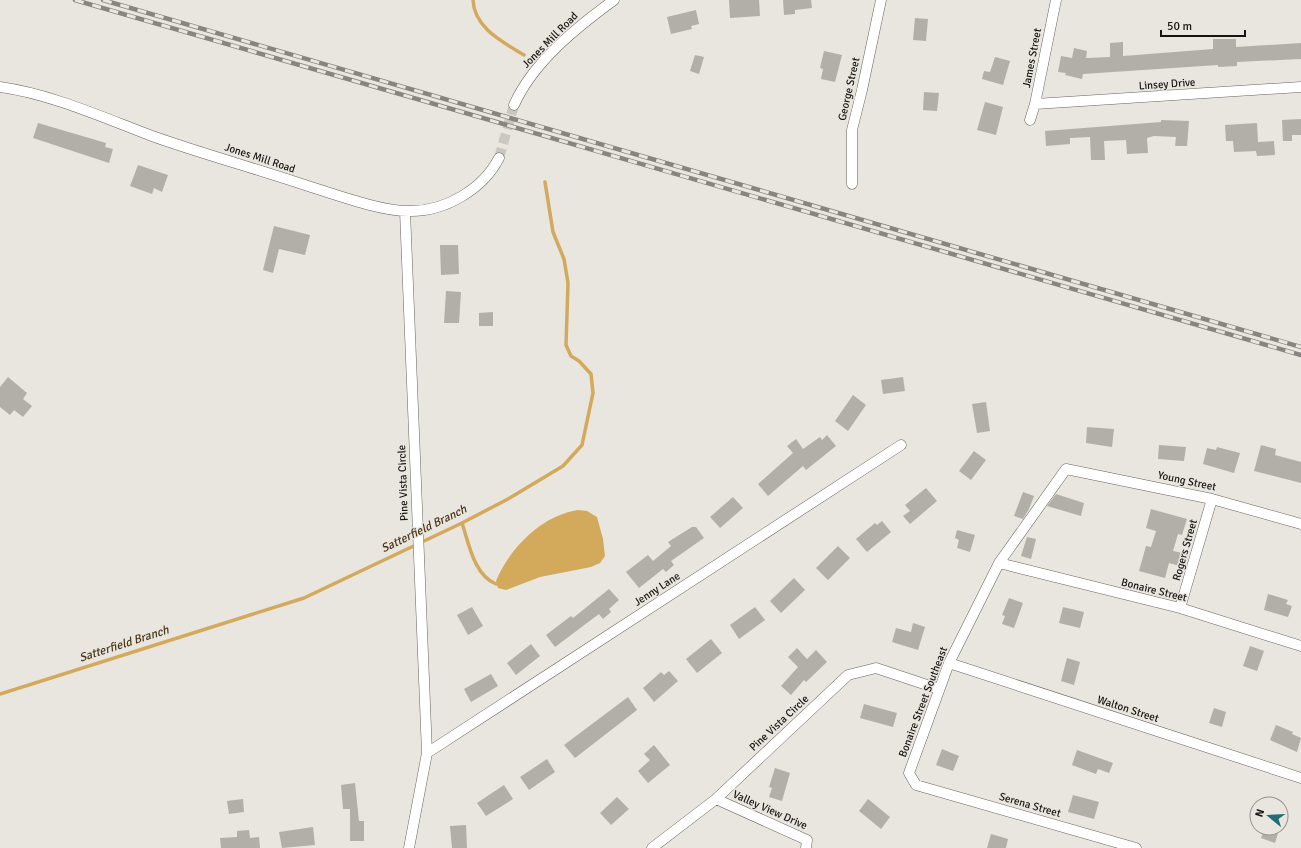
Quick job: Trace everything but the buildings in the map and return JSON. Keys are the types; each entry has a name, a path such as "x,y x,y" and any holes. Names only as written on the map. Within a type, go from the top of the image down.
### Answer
{"street":[{"name":"Jones Mill Road","path":"514,105 523,87 534,71 585,21 614,0"},
{"name":"George Street","path":"852,184 852,130 881,0"},
{"name":"James Street","path":"1030,120 1035,104 1056,0"},
{"name":"Jones Mill Road","path":"0,87 43,97 156,137 328,192 391,209 405,211 421,210 439,206 468,193 484,181 500,158"},
{"name":"Linsey Drive","path":"1035,104 1301,87"},
{"name":"Pine Vista Circle","path":"405,211 427,753 409,848"},
{"name":"Jenny Lane","path":"427,753 901,445"},
{"name":"Young Street","path":"1066,469 1212,498 1301,524"},
{"name":"Bonaire Street Southeast","path":"916,785 909,773 948,663 999,564 1066,469"},
{"name":"Rogers Street","path":"1180,608 1212,498"},
{"name":"Bonaire Street","path":"999,564 1180,608 1301,646"},
{"name":"Walton Street","path":"948,663 1301,778"},
{"name":"Pine Vista Circle","path":"652,848 716,799 848,675 876,668 939,689"},
{"name":"Serena Street","path":"916,785 1136,848"},
{"name":"Valley View Drive","path":"716,799 807,840 806,848"}],"shaded area":[{"path":"578,510 587,511 597,517 603,539 605,556 600,563 591,567 540,577 506,590 498,588 496,581 502,569 509,557 528,535 552,519 565,513"}],"waterway":[{"name":"Satterfield Branch","path":"473,0 478,19 484,26 499,39 524,55"},
{"name":"Satterfield Branch","path":"0,694 304,598 462,523 508,499 563,466 582,445 593,393 591,374 579,361 571,356 566,345 568,283 564,259 553,232 545,182"},
{"path":"462,523 477,566 482,574 496,584"}],"tunnel":[{"path":"499,158 514,105"}],"railway":[{"path":"75,0 1301,355"},
{"path":"103,0 1301,347"}]}
